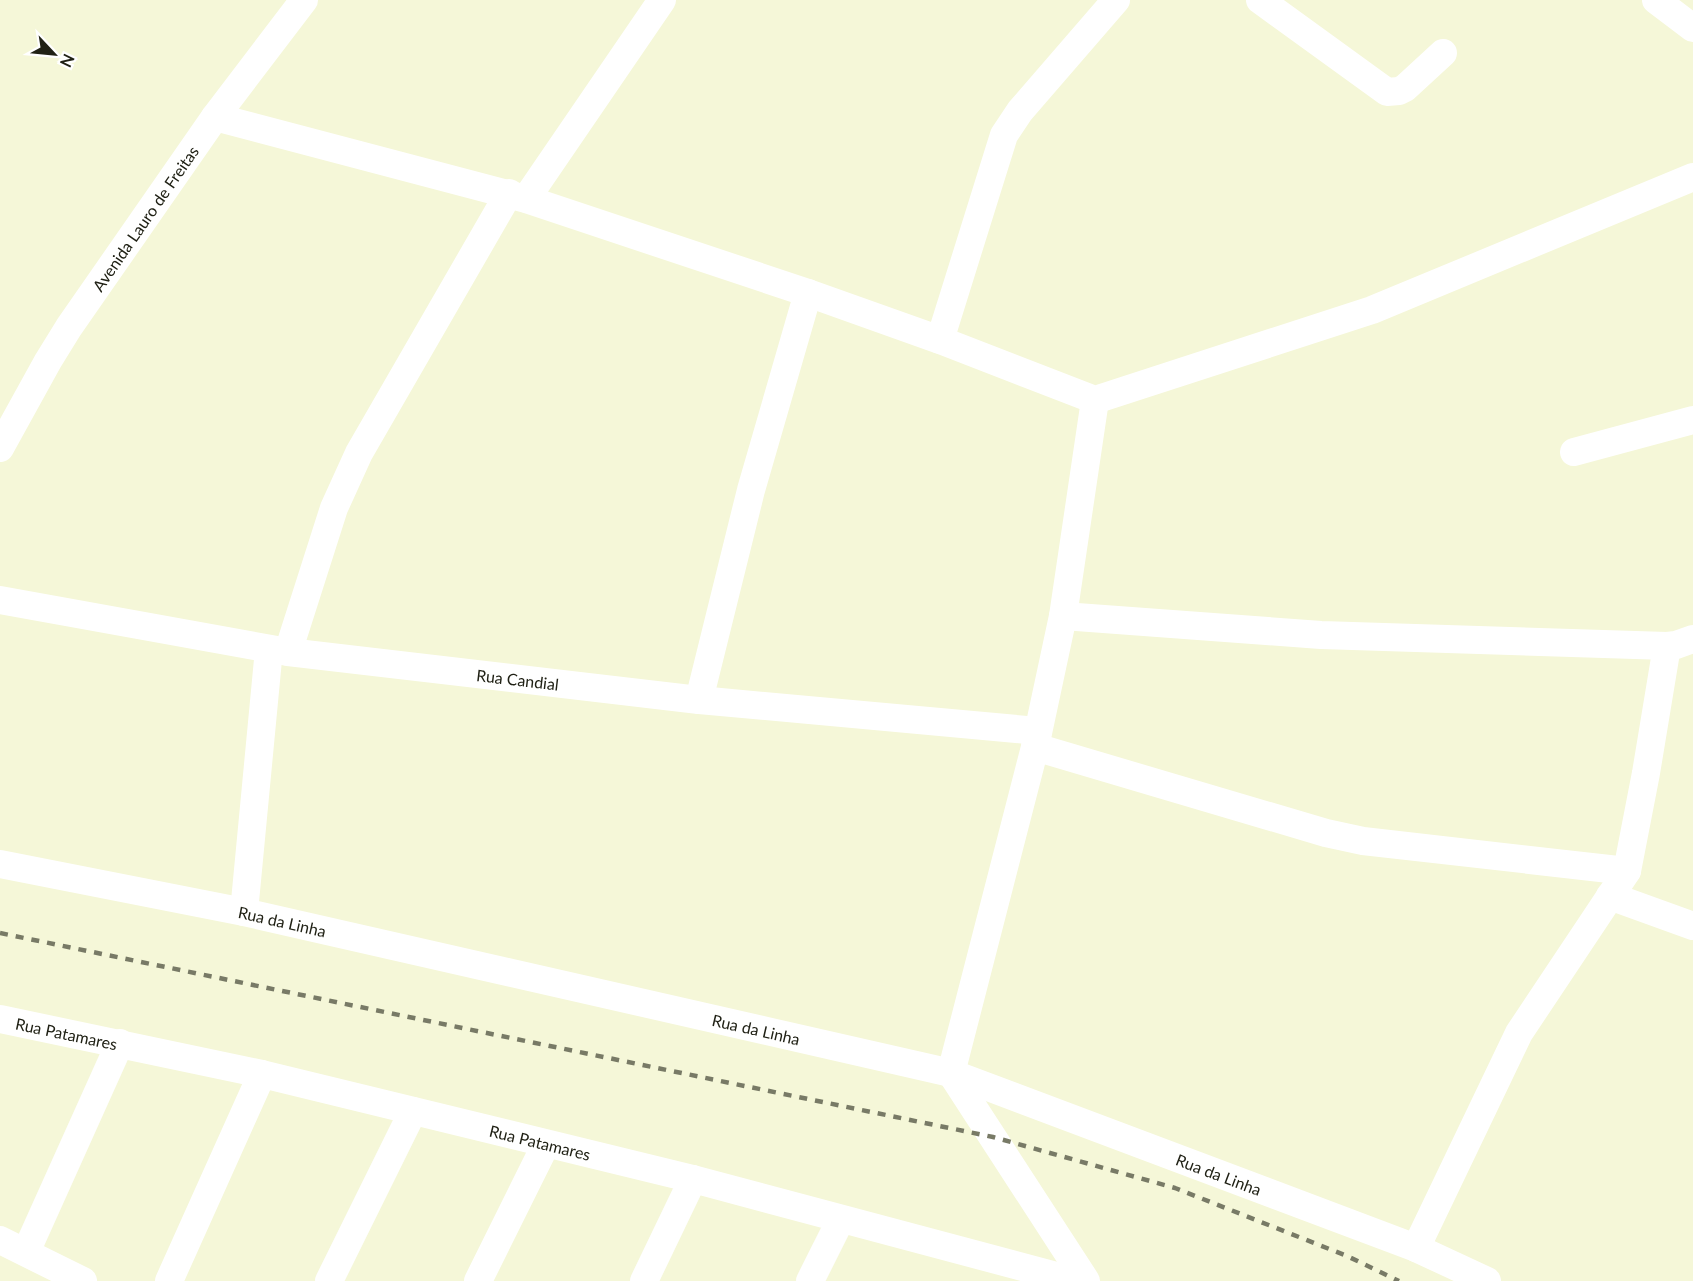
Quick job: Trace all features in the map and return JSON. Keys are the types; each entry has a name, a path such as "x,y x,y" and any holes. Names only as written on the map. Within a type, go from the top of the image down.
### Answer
{"street":[{"name":"Avenida Lauro de Freitas","path":"0,448 69,327 215,117 304,0"},
{"path":"244,912 278,651 334,508 359,453 518,196 662,0"},
{"path":"940,340 1004,135 1020,111 1116,0"},
{"path":"1260,0 1382,90 1388,92 1405,88 1443,53"},
{"path":"1656,0 1693,28"},
{"path":"215,117 518,196 808,293 940,340 1095,400 1372,310 1693,177"},
{"path":"699,700 751,490 808,293"},
{"path":"1086,1281 951,1073 1036,739 1063,616 1095,400"},
{"path":"1574,452 1693,420"},
{"name":"Rua Candial","path":"0,600 278,651 1036,739 1326,833 1390,845 1627,872"},
{"path":"1063,616 1322,635 1682,644 1646,773 1627,872 1520,1033 1416,1248"},
{"name":"Rua da Linha","path":"0,864 244,912 951,1073 1416,1248 1487,1281"},
{"path":"1610,896 1693,926"},
{"name":"Rua Patamares","path":"0,1019 262,1074 693,1179 1075,1281"},
{"path":"83,1281 7,1246 120,1043"},
{"path":"169,1281 262,1074"},
{"path":"329,1281 413,1111"},
{"path":"478,1281 546,1144"},
{"path":"644,1281 693,1179"},
{"path":"810,1281 841,1219"}],"railway":[{"path":"0,933 993,1137 1175,1188 1347,1256 1399,1281"}]}
